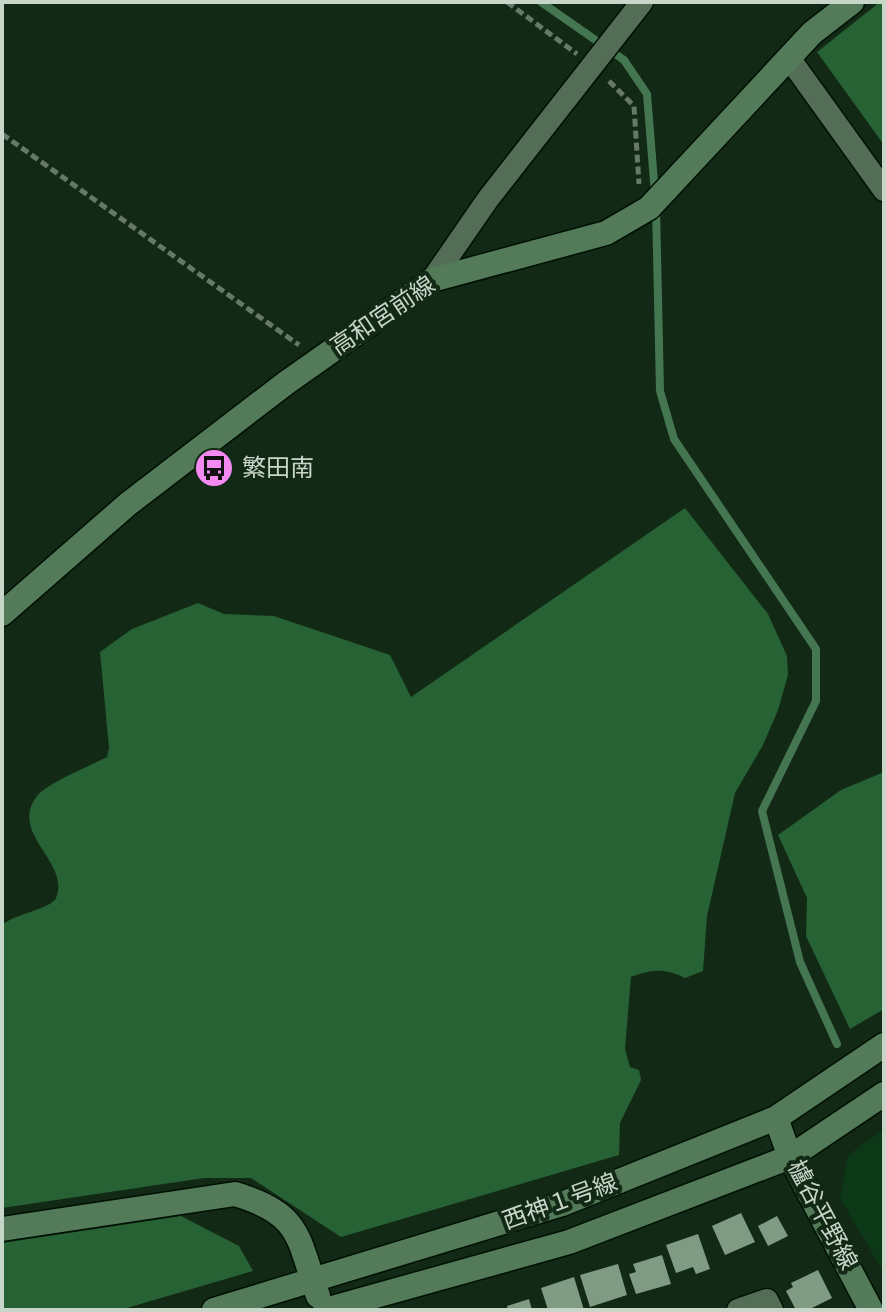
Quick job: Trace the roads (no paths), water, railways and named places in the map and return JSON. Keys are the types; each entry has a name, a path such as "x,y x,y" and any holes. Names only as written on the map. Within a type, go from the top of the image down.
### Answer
{"street":[{"path":"432,280 488,199 642,2"},
{"name":"高和宮前線","path":"2,614 128,504 432,280 606,233 652,204 812,33 852,2"},
{"path":"789,58 884,190"},
{"name":"西神１号線","path":"214,1310 562,1204 776,1118 884,1045"},
{"name":"西神１号線","path":"324,1310 569,1242 790,1157 884,1094"},
{"name":"櫨谷平野線","path":"776,1118 790,1157 871,1310"},
{"path":"2,1229 235,1194 262,1202 295,1227 324,1310"},
{"path":"738,1310 767,1300 772,1310"}],"waterway":[{"path":"541,2 624,60 647,94 655,194"},
{"path":"656,207 660,391 674,439 816,649 816,701 762,811 800,962 837,1044"}],"place":[{"name":"繁田南","path":"214,468"}]}
